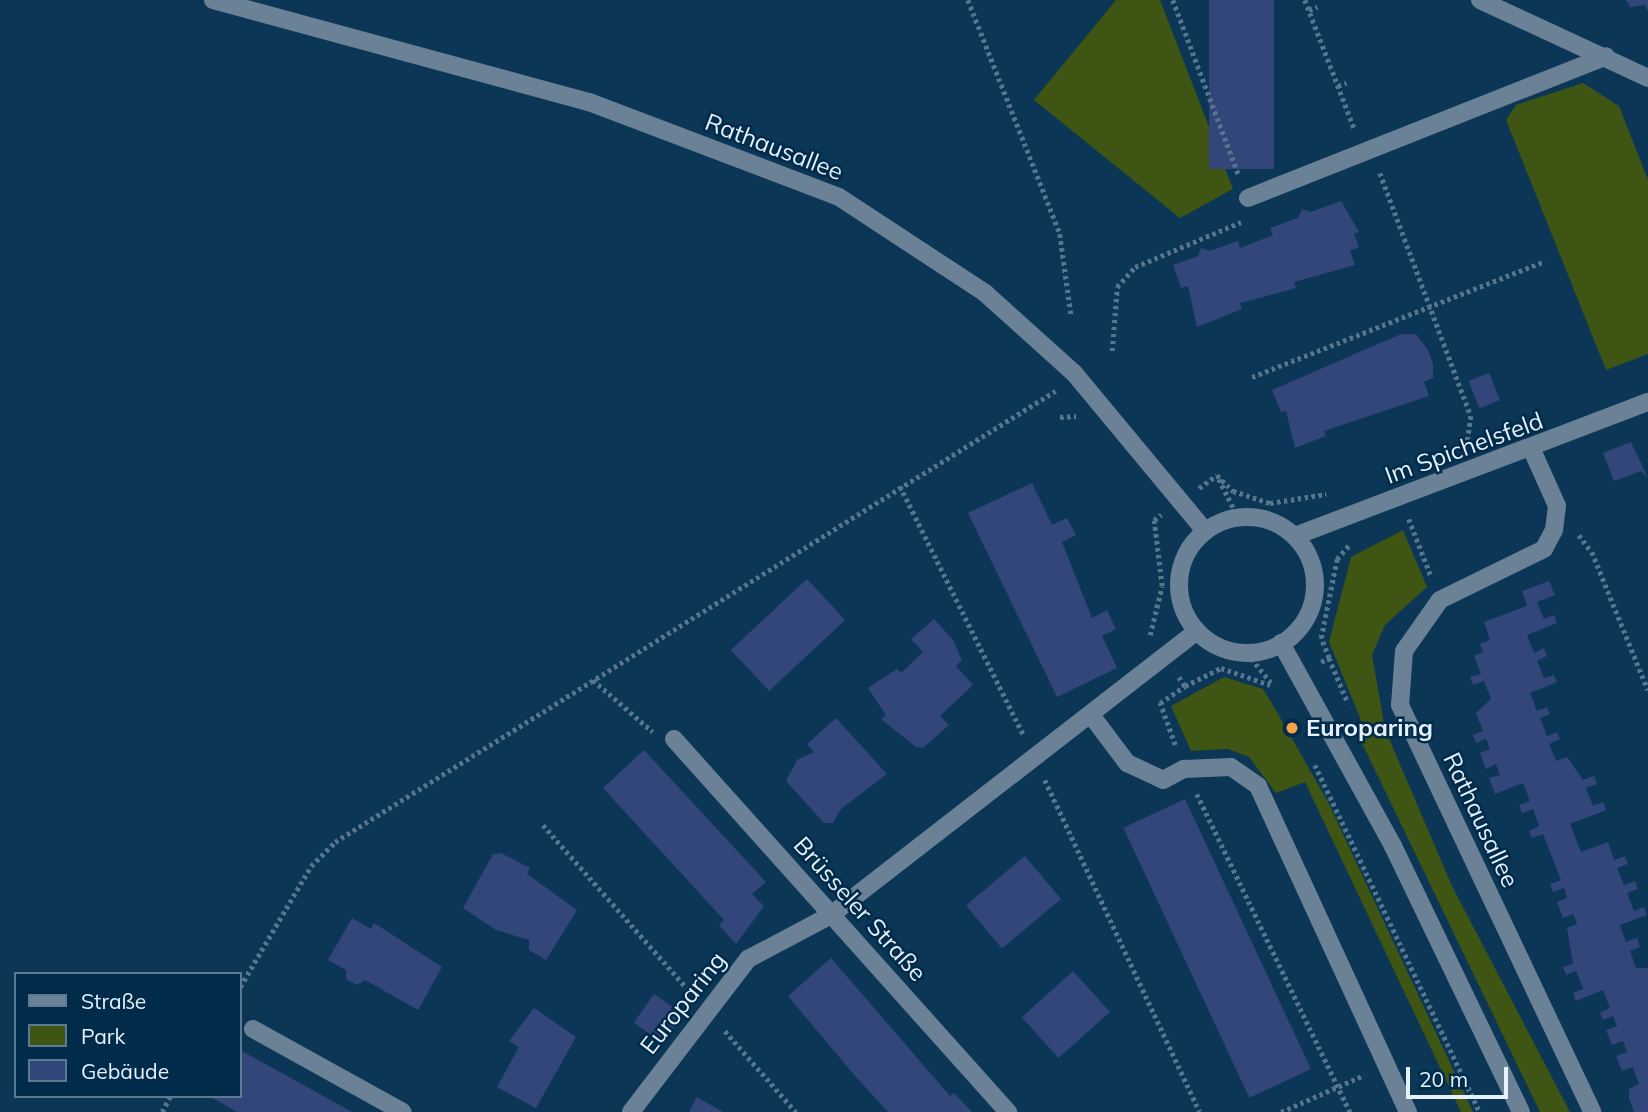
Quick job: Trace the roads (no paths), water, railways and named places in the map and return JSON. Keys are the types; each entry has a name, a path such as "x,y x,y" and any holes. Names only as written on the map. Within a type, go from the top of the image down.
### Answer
{"street":[{"name":"Rathausallee","path":"213,0 589,102 839,197 985,293 1074,373 1205,531"},
{"path":"1480,0 1606,56 1648,78"},
{"path":"1248,198 1606,56"},
{"name":"Im Spichelsfeld","path":"1295,536 1532,450 1648,402"},
{"name":"Rathausallee","path":"1532,450 1558,506 1544,550 1440,600 1404,651 1400,705 1592,1112"},
{"path":"1238,517 1269,521 1295,536 1314,572 1314,593 1309,613 1282,643 1247,653 1212,643 1197,631 1179,590 1181,567 1205,531 1238,517"},
{"name":"Europaring","path":"631,1112 748,959 831,915 1197,631"},
{"path":"1282,643 1301,673 1393,846 1521,1112"},
{"path":"1091,715 1127,763 1163,780 1184,769 1231,767 1258,786 1408,1112"},
{"name":"Brüsseler Straße","path":"674,739 1009,1112"},
{"path":"253,1029 404,1112"}],"place":[{"name":"Europaring","path":"1292,728"}]}
